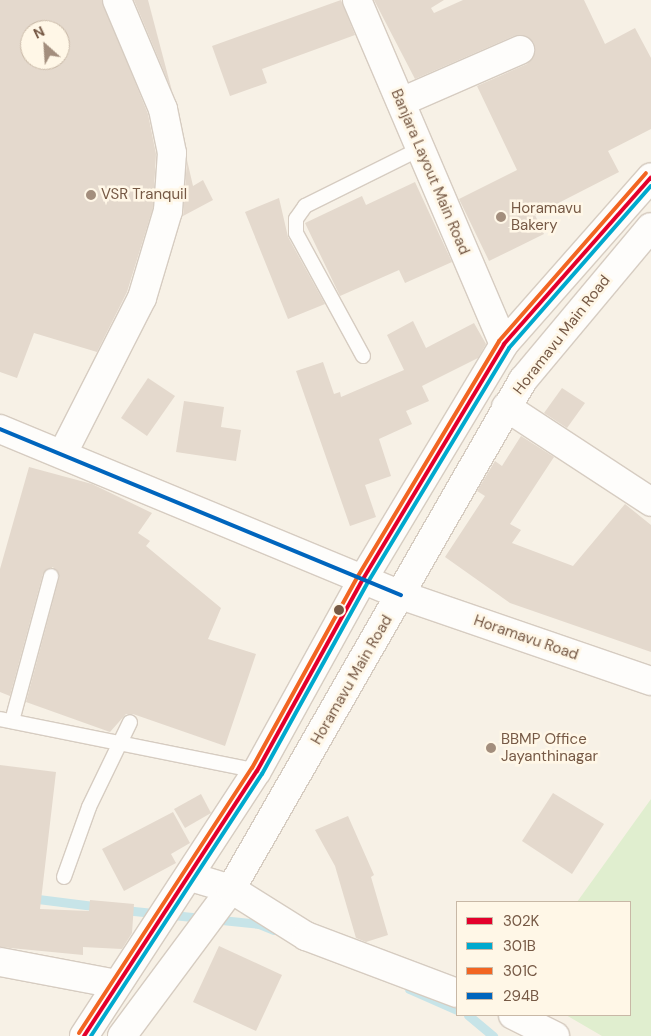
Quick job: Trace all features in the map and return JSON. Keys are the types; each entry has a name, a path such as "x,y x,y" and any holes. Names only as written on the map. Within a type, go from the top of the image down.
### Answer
{"street":[{"path":"63,453 142,298 168,211 172,153 163,109 117,0"},
{"name":"Banjara Layout Main Road","path":"357,0 504,344"},
{"path":"401,102 520,50"},
{"path":"84,1036 145,940 192,877 257,771 363,579 504,344 651,177"},
{"name":"Horamavu Main Road","path":"122,1036 181,953 231,889 402,596 506,407 524,380 651,227"},
{"path":"506,407 651,502"},
{"name":"Horamavu Road","path":"0,429 63,453 402,596 651,681"},
{"path":"192,877 231,889 306,936 456,993"},
{"path":"0,962 116,984"},
{"path":"515,1016 555,1036"}],"lane":[{"path":"363,356 296,233 296,219 305,206 420,149"},
{"path":"51,576 6,720 257,771"},
{"path":"64,877 118,742 130,722"}],"green space":[{"path":"651,799 651,1036 602,1036 568,1016 631,1016 631,901 578,901"}],"building":[{"name":"VSR Tranquil","path":"0,0 102,0 148,114 156,154 153,208 127,292 97,352 34,333 17,378 0,372"},
{"path":"134,0 148,0 172,91"},
{"path":"341,0 355,35 262,69 267,83 230,96 212,46"},
{"path":"374,0 444,0 431,8 434,13 463,0 584,0 605,44 635,28 651,58 651,129 608,151 619,172 535,215 544,234 489,261 459,199 517,170 477,86 527,64 535,52 534,43 522,35 514,36 415,79"},
{"path":"187,160 193,186 203,180 213,200 183,216"},
{"path":"415,182 452,262 405,283 399,270 340,296 305,223 362,196 366,205"},
{"path":"279,198 288,237 325,304 288,319 245,212"},
{"path":"413,321 426,348 474,323 486,344 478,358 422,386 429,401 406,411 412,424 379,439 391,476 365,485 376,517 350,526 296,371 323,362 334,394 340,392 341,397 404,370 387,335"},
{"path":"148,378 175,396 147,436 121,418"},
{"path":"562,388 585,403 567,428 544,413"},
{"path":"184,401 224,407 221,427 241,430 236,461 176,452"},
{"path":"521,436 554,457 510,524 521,530 512,543 573,566 625,504 651,525 651,652 510,603 445,557 485,496 477,491 495,461 502,466"},
{"path":"29,467 92,484 152,513 138,533 150,541 146,546 221,608 208,639 256,654 225,746 133,714 126,714 110,732 26,702 59,578 53,567 43,574 10,696 0,692 0,569"},
{"path":"0,765 56,772 40,909 89,911 90,900 134,904 132,933 122,949 83,947 83,955 0,947"},
{"path":"553,793 604,824 572,874 522,841"},
{"path":"201,794 211,813 185,828 174,809"},
{"path":"173,812 190,843 171,854 176,863 124,891 102,849"},
{"path":"348,816 374,875 371,877 388,935 366,942 356,938 335,866 315,830"},
{"path":"219,946 282,975 256,1031 193,1002"}],"waterway":[{"path":"30,898 101,907"},
{"path":"124,910 259,924 274,930"},
{"path":"409,989 456,1010"},
{"path":"469,1016 493,1036"}],"transit line":[{"name":"301C","path":"79,1033 252,768 358,576 499,341 646,173"},
{"name":"302K","path":"84,1036 257,771 363,579 504,344 651,177"},
{"name":"301B","path":"91,1036 262,774 368,582 509,348 651,186"},
{"name":"294B","path":"0,429 401,595"}],"place":[{"name":"VSR Tranquil","path":"91,195"},
{"name":"Horamavu Bakery","path":"501,217"},
{"name":"BBMP Office Jayanthinagar","path":"491,748"}]}
